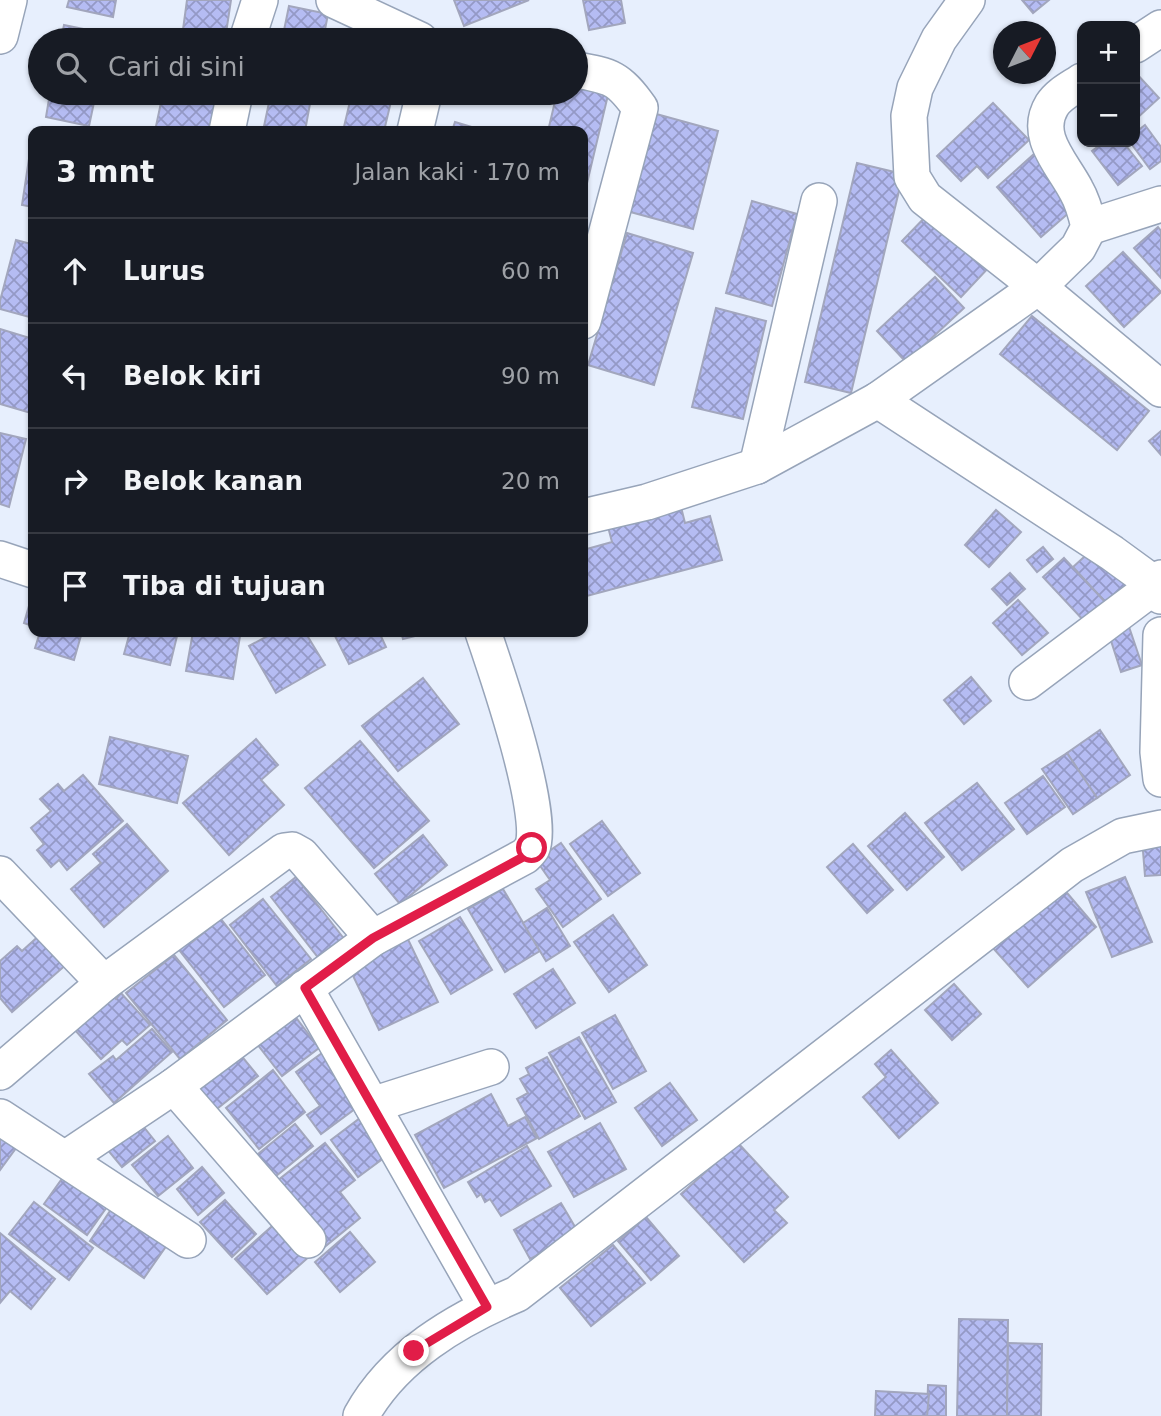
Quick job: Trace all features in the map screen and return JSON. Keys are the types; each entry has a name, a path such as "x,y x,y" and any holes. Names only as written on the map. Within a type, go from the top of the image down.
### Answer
{"street":[{"path":"0,36 9,0"},
{"path":"251,28 261,0"},
{"path":"334,0 394,28"},
{"path":"967,0 939,39 915,88 909,116 912,177 925,198 1161,389"},
{"path":"1140,43 1161,28"},
{"path":"588,72 607,75 626,88 640,108 588,302"},
{"path":"588,516 647,502 757,466 878,400 1038,287 1078,248 1089,227 1077,192 1051,148 1044,129 1052,106 1061,95 1078,84"},
{"path":"228,126 232,105"},
{"path":"416,126 421,105"},
{"path":"757,466 820,201"},
{"path":"1089,227 1161,204"},
{"path":"878,400 1159,586 1027,681"},
{"path":"0,559 28,568"},
{"path":"1161,635 1158,752 1161,779"},
{"path":"65,1159 174,1086 373,938 525,856 532,848 533,809 510,717 486,637"},
{"path":"361,1416 372,1397 414,1351 487,1307 517,1294 1072,865 1123,836 1161,828"},
{"path":"0,1072 104,983 284,851 292,850 301,855 373,938"},
{"path":"0,874 104,983"},
{"path":"305,988 487,1307"},
{"path":"372,1105 491,1067"},
{"path":"174,1086 308,1240"},
{"path":"0,1117 188,1240"}],"building":[{"path":"69,0 116,0 113,17 67,7"},
{"path":"187,0 231,0 227,28 183,28"},
{"path":"454,0 529,0 464,26"},
{"path":"583,0 621,0 625,23 589,30"},
{"path":"1022,0 1049,0 1033,13"},
{"path":"289,6 328,14 325,28 284,28"},
{"path":"1140,77 1159,98 1140,115"},
{"path":"588,90 608,95 588,179 588,126 549,126 554,105 588,105"},
{"path":"993,103 1029,140 988,178 977,166 961,181 937,156"},
{"path":"48,105 93,105 89,126 46,117"},
{"path":"160,105 219,105 215,126 156,126"},
{"path":"268,105 310,105 306,126 264,126"},
{"path":"349,105 390,105 385,126 344,126"},
{"path":"649,112 718,131 693,229 623,210"},
{"path":"1145,125 1161,147 1161,161 1150,169 1134,147 1140,147 1140,129"},
{"path":"1097,147 1127,147 1142,166 1118,185 1092,151"},
{"path":"1034,154 1079,204 1041,237 997,187"},
{"path":"857,163 903,174 851,393 805,382"},
{"path":"28,165 28,206 22,205"},
{"path":"752,201 797,214 772,306 726,293"},
{"path":"933,209 991,265 961,297 902,241"},
{"path":"1158,227 1161,231 1161,278 1134,248"},
{"path":"627,233 693,253 654,385 588,365"},
{"path":"16,240 28,243 28,317 0,309"},
{"path":"1123,252 1161,292 1124,327 1086,286"},
{"path":"935,277 964,308 906,362 877,331"},
{"path":"716,308 766,321 743,419 692,407"},
{"path":"1032,316 1149,411 1117,450 1000,354"},
{"path":"0,329 28,337 28,412 0,404"},
{"path":"1161,431 1161,455 1149,441"},
{"path":"0,433 26,439 9,507 0,504"},
{"path":"680,503 685,523 710,516 722,560 588,596 588,549 612,542 607,523"},
{"path":"996,510 1021,532 989,567 965,545"},
{"path":"1043,547 1053,559 1037,572 1027,560"},
{"path":"1095,547 1129,584 1107,604 1073,567"},
{"path":"1064,558 1107,604 1086,623 1043,577"},
{"path":"1010,573 1025,589 1007,605 992,589"},
{"path":"1018,600 1048,633 1022,655 993,623"},
{"path":"1126,618 1142,665 1121,672 1106,625"},
{"path":"38,637 81,637 74,660 35,648"},
{"path":"129,637 177,637 170,665 124,654"},
{"path":"192,637 240,637 233,679 186,671"},
{"path":"266,637 308,637 325,665 276,693 249,646"},
{"path":"336,637 381,637 386,647 349,664"},
{"path":"971,677 991,701 964,724 944,700"},
{"path":"423,678 459,724 398,771 362,726"},
{"path":"1100,730 1130,775 1097,798 1067,753"},
{"path":"110,737 188,756 177,803 99,784"},
{"path":"256,739 278,765 261,780 284,805 229,855 183,803"},
{"path":"360,741 429,821 374,868 305,788"},
{"path":"1067,753 1097,798 1073,814 1042,769"},
{"path":"83,775 123,821 67,870 59,860 51,867 37,850 44,844 31,828 51,811 40,799 58,784 64,791"},
{"path":"1043,776 1065,807 1027,834 1005,803"},
{"path":"977,783 1014,829 962,870 925,823"},
{"path":"905,813 944,857 907,890 868,846"},
{"path":"602,821 640,873 608,896 570,844"},
{"path":"127,824 168,871 104,927 71,889 101,863 93,854"},
{"path":"423,835 447,865 400,904 375,874"},
{"path":"1161,837 1161,875 1145,876 1142,839"},
{"path":"561,843 601,899 563,927 536,889 550,880 536,860"},
{"path":"853,844 893,890 867,913 827,867"},
{"path":"296,877 345,940 320,960 271,897"},
{"path":"1125,877 1152,942 1112,957 1086,892"},
{"path":"1062,887 1096,927 1028,987 993,948"},
{"path":"503,889 540,951 505,972 468,909"},
{"path":"263,899 311,959 277,986 230,925"},
{"path":"547,908 570,946 546,961 523,923"},
{"path":"613,915 647,965 609,992 574,942"},
{"path":"460,917 492,970 451,994 419,941"},
{"path":"221,919 265,975 224,1007 172,941 184,932 192,942"},
{"path":"404,931 438,1002 379,1030 345,959"},
{"path":"42,933 68,963 12,1012 0,998 0,961 17,946 22,951"},
{"path":"174,955 227,1020 180,1059 126,993"},
{"path":"553,969 575,1003 536,1028 514,994"},
{"path":"954,984 981,1014 952,1040 925,1010"},
{"path":"109,992 116,999 121,993 150,1025 127,1045 122,1040 101,1059 74,1029"},
{"path":"288,1007 319,1048 282,1076 250,1035"},
{"path":"615,1015 646,1071 613,1089 582,1033"},
{"path":"152,1029 172,1052 114,1103 89,1074 113,1056 116,1060"},
{"path":"579,1037 616,1102 585,1119 549,1053"},
{"path":"329,1048 367,1100 321,1134 307,1115 320,1106 296,1072"},
{"path":"891,1050 938,1103 899,1138 863,1097 886,1077 875,1064"},
{"path":"239,1053 258,1076 213,1112 194,1088"},
{"path":"547,1057 580,1116 539,1139 517,1099 528,1093 520,1079 529,1074 526,1068"},
{"path":"273,1070 305,1112 259,1149 226,1108"},
{"path":"670,1083 697,1120 662,1146 635,1108"},
{"path":"491,1094 508,1126 525,1117 537,1138 444,1188 415,1135"},
{"path":"368,1112 396,1149 358,1177 331,1140"},
{"path":"139,1121 155,1141 122,1167 106,1148"},
{"path":"600,1123 626,1169 574,1197 548,1152"},
{"path":"0,1124 22,1140 0,1170"},
{"path":"295,1124 313,1146 271,1180 253,1158"},
{"path":"168,1136 193,1168 158,1196 132,1165"},
{"path":"325,1143 355,1180 340,1192 360,1218 322,1249 272,1185"},
{"path":"738,1143 788,1197 774,1210 787,1223 744,1262 681,1194"},
{"path":"527,1146 551,1186 501,1216 490,1199 485,1202 481,1194 477,1197 468,1182"},
{"path":"71,1166 114,1197 87,1235 44,1204"},
{"path":"202,1167 224,1193 198,1215 177,1189"},
{"path":"225,1200 256,1234 232,1257 200,1222"},
{"path":"34,1202 93,1248 69,1280 9,1234"},
{"path":"561,1203 578,1232 530,1259 514,1230"},
{"path":"112,1208 167,1245 144,1278 90,1241"},
{"path":"646,1217 679,1256 651,1280 618,1241"},
{"path":"279,1220 311,1255 267,1294 235,1259"},
{"path":"350,1232 375,1262 340,1292 315,1262"},
{"path":"0,1233 55,1279 31,1309 10,1291 0,1303"},
{"path":"613,1245 645,1283 591,1326 560,1288"},
{"path":"959,1319 1008,1320 1007,1416 957,1416"},
{"path":"1008,1343 1042,1344 1041,1416 1007,1416"},
{"path":"928,1385 946,1386 946,1416 927,1416"},
{"path":"876,1391 929,1394 927,1416 875,1416"}],"route":[{"path":"414,1351 487,1307 305,988 373,938 525,856 532,848"}]}
